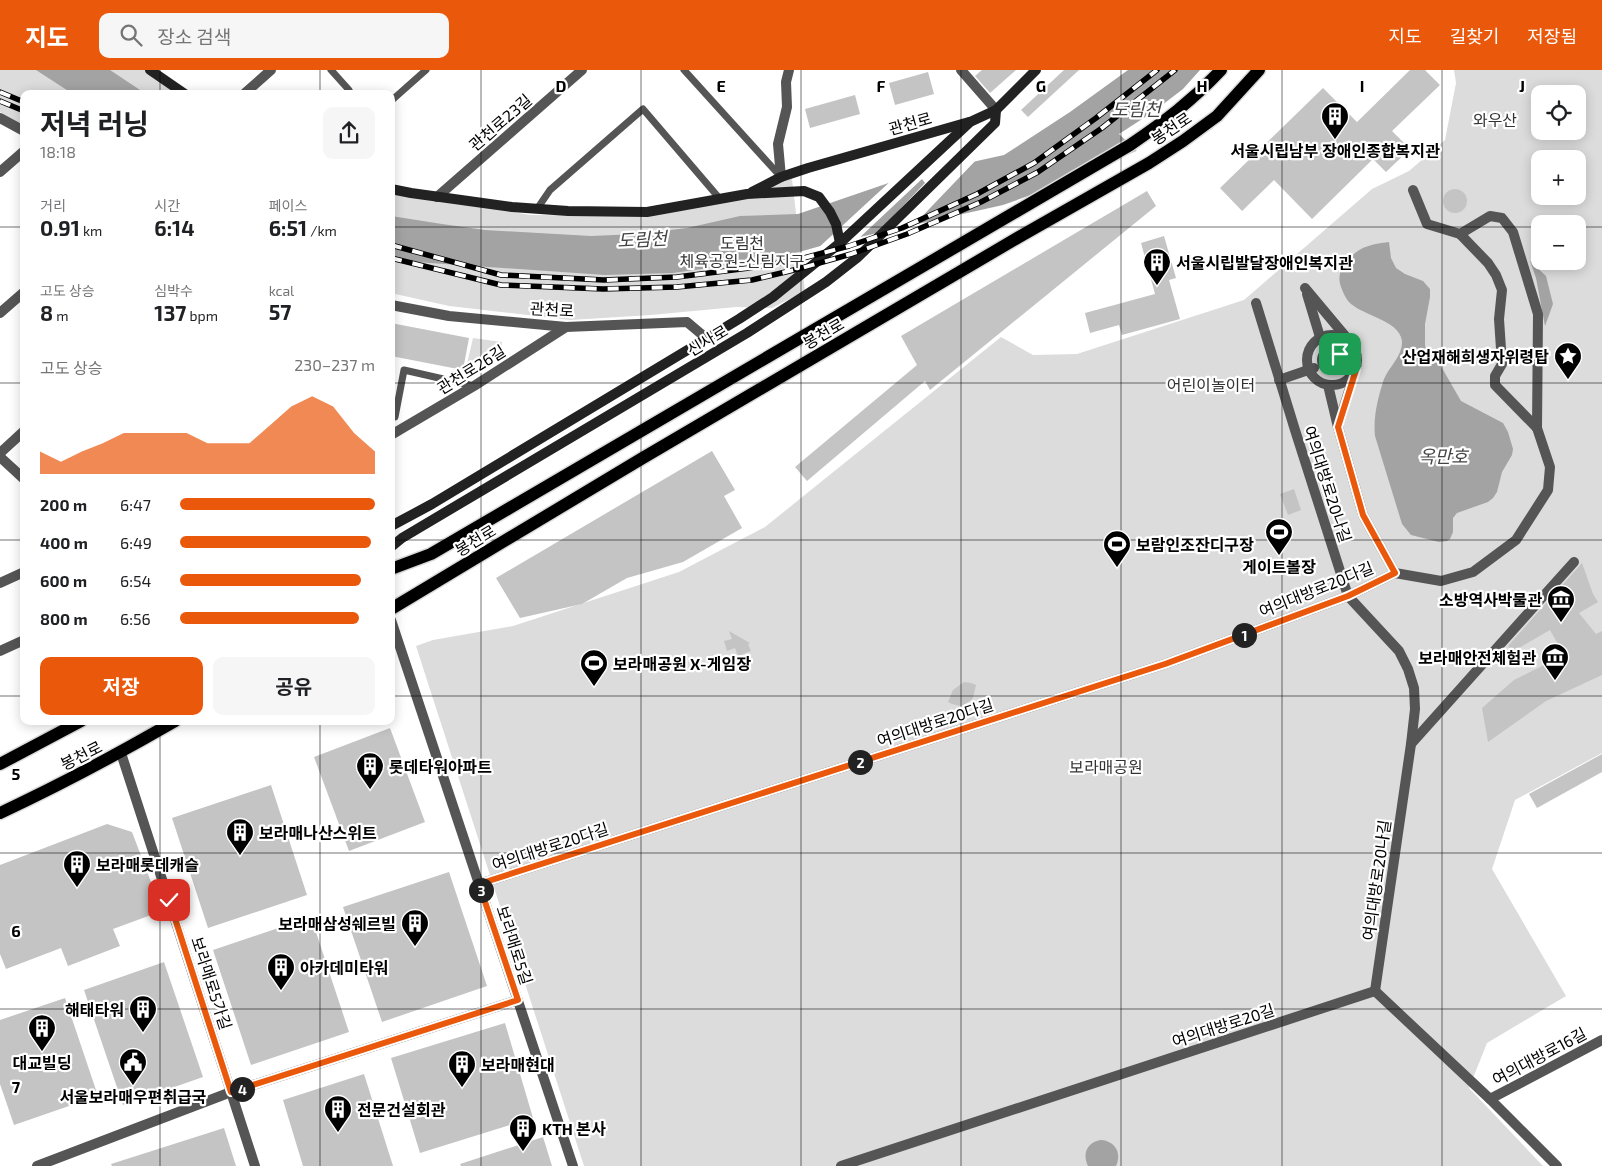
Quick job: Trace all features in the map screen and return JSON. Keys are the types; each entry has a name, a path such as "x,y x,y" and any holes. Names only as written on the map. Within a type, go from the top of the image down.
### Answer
{"main road":[{"path":"150,70 179,90"},
{"name":"신사로","path":"395,524 432,504 773,297 840,243 970,122 996,110 1036,70"},
{"name":"봉천로","path":"395,568 431,554 1130,145 1180,110 1202,91 1221,70"},
{"name":"봉천로","path":"395,607 658,449 1149,163 1217,116 1259,70"},
{"name":"신사로","path":"395,544 747,333 826,282 858,257 995,123 996,110"},
{"name":"관천로","path":"747,194 782,177 808,168 970,122"},
{"name":"관천로","path":"395,190 437,197 537,209 646,212 747,194 804,191 819,198 830,212 836,224 840,243"},
{"name":"봉천로","path":"5,762 74,725"},
{"name":"봉천로","path":"0,813 121,753 168,725"},
{"path":"0,772 5,762"},
{"path":"0,801 5,802 36,796"}],"street":[{"path":"248,90 271,70"},
{"name":"관천로23길","path":"437,197 582,70"},
{"path":"782,177 778,144 788,108 786,82 789,70"},
{"path":"961,70 996,110"},
{"path":"0,118 20,129"},
{"path":"0,172 20,154"},
{"path":"1413,190 1427,224 1460,234 1488,263 1496,275 1502,290 1499,319 1502,364 1494,376 1495,385 1538,428"},
{"path":"1344,338 1332,360 1325,384 1363,515 1395,573 1441,581 1474,572 1516,540 1548,490 1550,467 1538,428 1538,314 1513,232 1502,218 1490,216 1460,234"},
{"path":"1338,427 1358,358 1356,350 1344,338 1305,288 1341,384"},
{"path":"0,313 20,296"},
{"name":"여의대방로20나길","path":"1256,303 1348,596 1399,651 1408,669 1414,688 1416,709 1376,991"},
{"name":"관천로","path":"395,306 449,316 566,327 687,322 706,338"},
{"name":"관천로26길","path":"395,433 474,386 566,327"},
{"path":"1344,338 1335,334 1322,336 1315,341 1308,351 1309,370 1312,376 1325,384 1341,384 1355,372"},
{"path":"1279,380 1309,370 1356,350"},
{"path":"1308,351 1332,360 1355,372"},
{"path":"0,453 20,435"},
{"path":"0,457 20,475"},
{"path":"1411,744 1574,562"},
{"name":"여의대방로20다길","path":"479,884 1165,664 1348,596 1395,573"},
{"path":"0,583 20,574"},
{"name":"보라매로5길","path":"395,632 573,1166"},
{"path":"0,651 20,642"},
{"name":"보라매로5가길","path":"121,753 255,1166"},
{"path":"1376,991 1490,1099 1557,1166"},
{"name":"여의대방로20길","path":"841,1166 1376,991"},
{"path":"37,1166 231,1092 518,1000"},
{"name":"여의대방로16길","path":"1490,1099 1602,1040"}],"lane":[{"path":"331,70 349,90"},
{"path":"395,97 426,70"},
{"path":"684,70 782,177"},
{"path":"537,209 550,190 642,109 720,199"},
{"path":"395,417 404,370 474,386"}],"green space":[{"path":"0,70 145,70 177,90 20,90 20,123 0,112"},
{"name":"보라매공원","path":"1454,70 1602,70 1602,753 1515,800 1492,869 1566,996 1487,1043 1469,1088 1543,1166 584,1166 416,646 433,640 513,626 679,572 765,527 1001,337 1033,355 1077,354 1244,300 1372,189 1409,171 1445,140 1456,83"},
{"name":"도림천 체육공원-신림지구","path":"792,179 805,291 772,308 736,307 570,320 449,306 395,294 395,191 530,215 644,216"},
{"path":"473,338 502,342 501,351 466,368"}],"water":[{"path":"36,70 110,70 140,90 67,90"},
{"name":"도림천","path":"1128,70 1241,70 1174,128 1136,151 1059,185 1003,205 824,245 792,254 673,273 605,275 401,261 395,257 395,217 485,230 591,236 637,234 687,228 740,216 798,214 909,176 1004,155 1070,112"},
{"name":"옥만호","path":"1389,242 1391,258 1396,268 1405,274 1423,281 1430,289 1425,324 1425,346 1442,368 1461,401 1503,423 1513,449 1493,498 1488,502 1457,513 1453,518 1453,532 1447,541 1439,542 1411,535 1402,524 1375,436 1375,414 1378,400 1386,374 1398,356 1402,341 1394,328 1354,306 1343,293 1340,284 1339,278 1342,269 1355,253 1370,245"},
{"path":"1533,270 1540,270 1546,276 1553,304 1545,326"},
{"path":"1101,1140 1110,1143 1116,1148 1118,1161 1116,1166 1088,1166 1086,1162 1087,1149 1092,1143"}],"pier":[{"path":"1200,70 1244,70 1210,104 1175,130 1138,152 1119,134 1153,112 1183,89"},
{"path":"978,158 910,229 873,237 925,183 922,179 856,241 816,250 894,178 908,173"}],"building":[{"path":"982,70 1016,70 990,93 975,76"},
{"path":"1064,70 1079,70 1028,117 1021,110"},
{"name":"서울시립남부 장애인종합복지관","path":"1410,70 1425,70 1440,85 1392,131 1410,149 1386,172 1373,159 1312,219 1274,180 1242,211 1220,188 1323,88 1357,122"},
{"path":"928,72 934,94 895,105 889,83"},
{"path":"855,95 860,114 810,128 805,109"},
{"path":"1455,189 1463,193 1467,201 1463,209 1455,213 1447,209 1443,201 1447,193"},
{"path":"1147,191 1156,206 930,390 925,381 807,481 795,467 917,365 901,336"},
{"name":"서울시립발달장애인복지관","path":"1164,236 1176,278 1169,280 1180,319 1122,335 1119,325 1090,333 1085,313 1155,294 1141,243"},
{"path":"395,324 469,338 463,370 395,357"},
{"path":"1484,353 1493,358 1485,366 1473,363"},
{"path":"712,451 735,490 724,496 742,528 683,562 627,578 582,604 520,618 496,578"},
{"path":"1294,489 1301,510 1288,515 1280,494"},
{"path":"1582,563 1593,594 1598,602 1579,613 1596,634 1602,631 1602,675 1546,701 1488,742 1482,708 1514,680 1550,662 1560,648 1550,630 1512,652 1508,646"},
{"path":"729,631 750,643 748,644 751,651 738,656 735,648 727,651 724,641 732,639"},
{"path":"964,682 976,685 973,698 961,706 948,702 953,690"},
{"name":"롯데타워아파트","path":"390,728 425,822 349,851 314,757"},
{"path":"1602,754 1602,772 1537,808 1529,794"},
{"name":"보라매나산스위트","path":"271,785 307,895 208,928 172,818"},
{"name":"보라매롯데캐슬","path":"107,824 132,832 162,911 113,929 120,946 68,966 61,948 6,969 0,954 0,865"},
{"name":"보라매삼성쉐르빌","path":"449,872 487,986 382,1022 343,907"},
{"name":"아카데미타워","path":"311,917 349,1032 251,1065 213,950"},
{"name":"해태타워","path":"164,962 203,1077 123,1105 84,990"},
{"name":"대교빌딩","path":"65,998 98,1096 14,1125 0,1084 0,1020"},
{"name":"보라매현대","path":"505,1023 533,1118 420,1153 391,1058"},
{"name":"전문건설회관","path":"364,1074 393,1166 303,1166 283,1100"},
{"path":"224,1128 236,1166 112,1166 111,1164"},
{"name":"KTH 본사","path":"543,1137 552,1166 461,1166 460,1164"}],"railway":[{"path":"395,246 501,275 604,280 677,277 796,260 849,246 902,228 977,194 1034,163 1157,70"},
{"path":"395,259 501,285 603,289 677,287 752,280 798,269 851,254 907,234 981,202 1038,172 1102,128 1175,70"},
{"path":"0,92 20,100"},
{"path":"0,101 20,109"}],"place":[{"name":"서울시립남부 장애인종합복지관","path":"1335,140"},
{"name":"서울시립발달장애인복지관","path":"1157,286"},
{"name":"산업재해희생자위령탑","path":"1568,380"},
{"name":"게이트볼장","path":"1279,556"},
{"name":"보람인조잔디구장","path":"1117,568"},
{"name":"소방역사박물관","path":"1561,623"},
{"name":"보라매안전체험관","path":"1555,681"},
{"name":"보라매공원 X-게임장","path":"594,687"},
{"name":"롯데타워아파트","path":"370,790"},
{"name":"보라매나산스위트","path":"240,856"},
{"name":"보라매롯데캐슬","path":"77,888"},
{"name":"보라매삼성쉐르빌","path":"415,947"},
{"name":"아카데미타워","path":"281,991"},
{"name":"해태타워","path":"143,1033"},
{"name":"대교빌딩","path":"42,1052"},
{"name":"서울보라매우편취급국","path":"133,1086"},
{"name":"보라매현대","path":"462,1088"},
{"name":"전문건설회관","path":"338,1133"},
{"name":"KTH 본사","path":"523,1152"}],"route":[{"path":"169,900 231,1092 518,1000 479,884 1165,664 1348,596 1395,573 1363,515 1338,427 1356,370 1341,364 1340,354"}],"park label":[{"name":"와우산","path":"1495,119"},
{"name":"어린이놀이터","path":"1211,384"}]}
